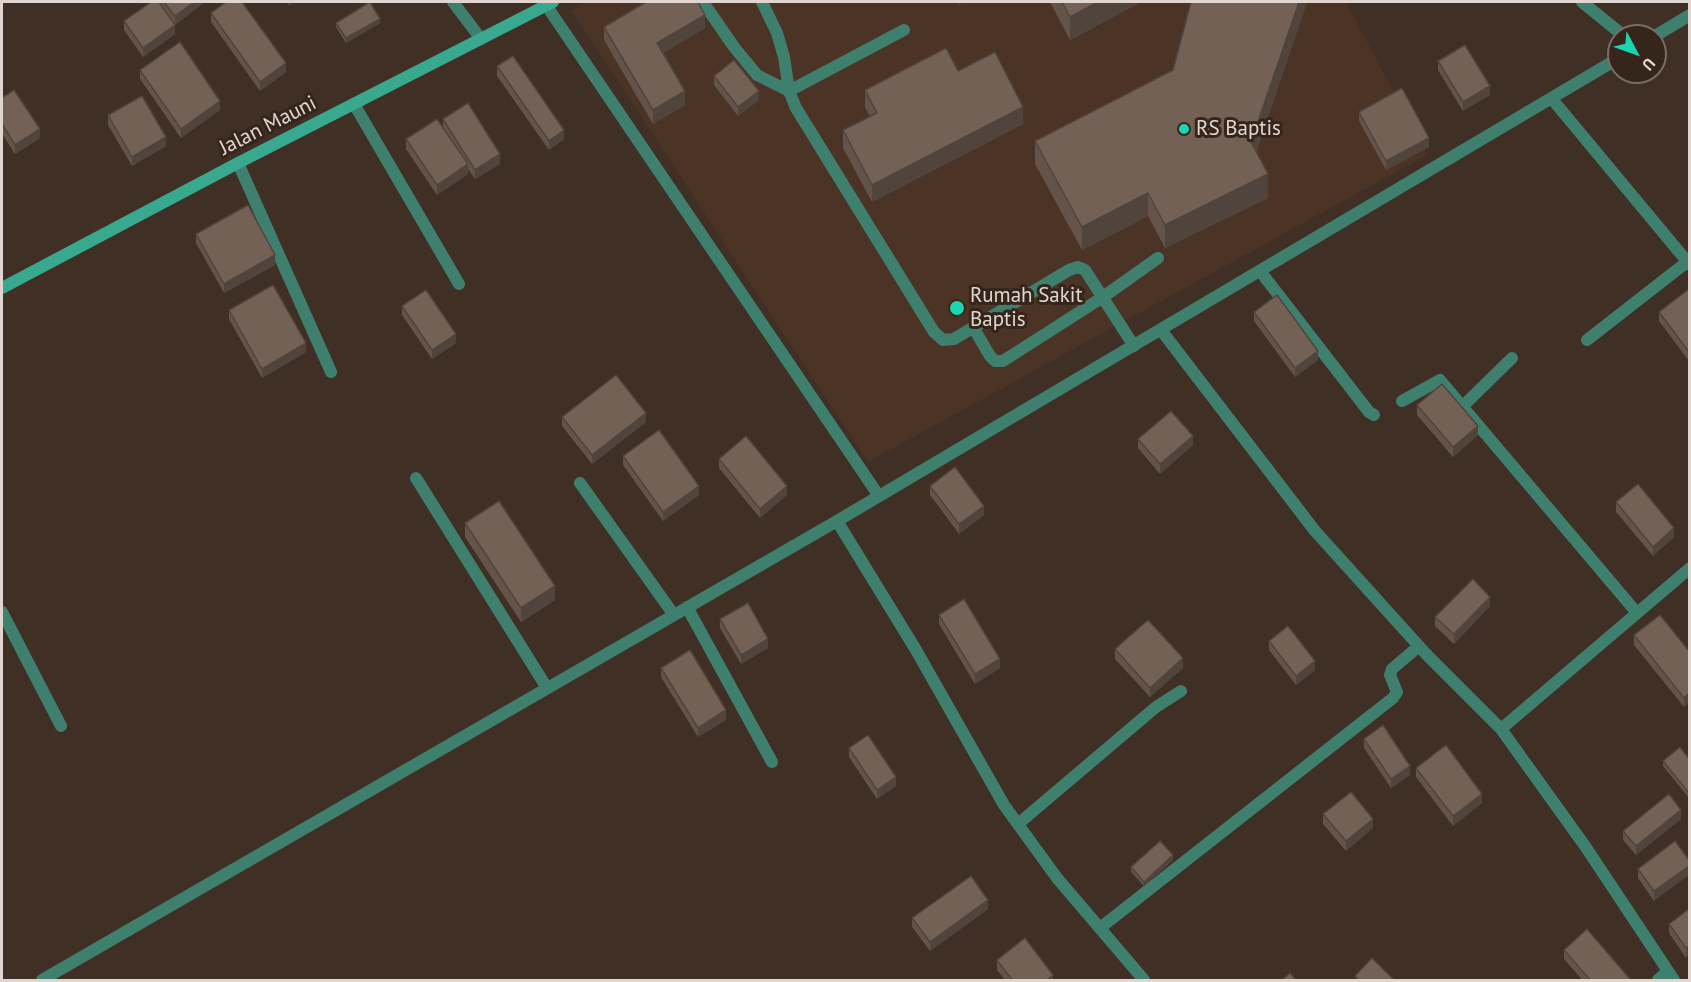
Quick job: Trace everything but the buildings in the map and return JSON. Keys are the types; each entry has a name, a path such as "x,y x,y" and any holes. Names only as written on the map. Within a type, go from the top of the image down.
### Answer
{"main road":[{"name":"Jalan Mauni","path":"2,288 238,163 550,3"}],"street":[{"path":"453,2 481,39"},
{"path":"703,2 734,47 757,75 789,91"},
{"path":"762,2 777,33 784,57 789,91 810,133 934,332 943,339 954,339 1078,267 1085,270 1134,346"},
{"path":"1582,2 1609,24"},
{"path":"550,3 879,496"},
{"path":"1667,29 1689,15"},
{"path":"789,91 904,30"},
{"path":"42,981 837,521 1607,65"},
{"path":"1552,99 1688,263 1587,339"},
{"path":"354,104 459,284"},
{"path":"238,163 331,372"},
{"path":"973,327 990,356 995,361 1003,362 1158,258"},
{"path":"1260,271 1369,412 1374,415"},
{"path":"1161,330 1315,531 1419,646 1501,729 1585,846 1671,976 1658,981"},
{"path":"1463,406 1512,358"},
{"path":"1402,401 1440,380 1637,613"},
{"path":"416,478 547,688"},
{"path":"580,483 674,615"},
{"path":"837,521 933,678 1004,805 1057,878 1144,981"},
{"path":"1501,729 1689,568"},
{"path":"687,607 772,762"},
{"path":"2,612 61,726"},
{"path":"1100,928 1393,698 1397,692 1395,682 1390,675 1392,669 1419,646"},
{"path":"1018,824 1147,715 1181,691"}],"shaded area":[{"name":"Rumah Sakit Baptis","path":"589,2 1346,2 1427,155 868,462 571,10"}],"place":[{"name":"RS Baptis","path":"1184,129"},
{"name":"Rumah Sakit Baptis","path":"957,308"}]}
